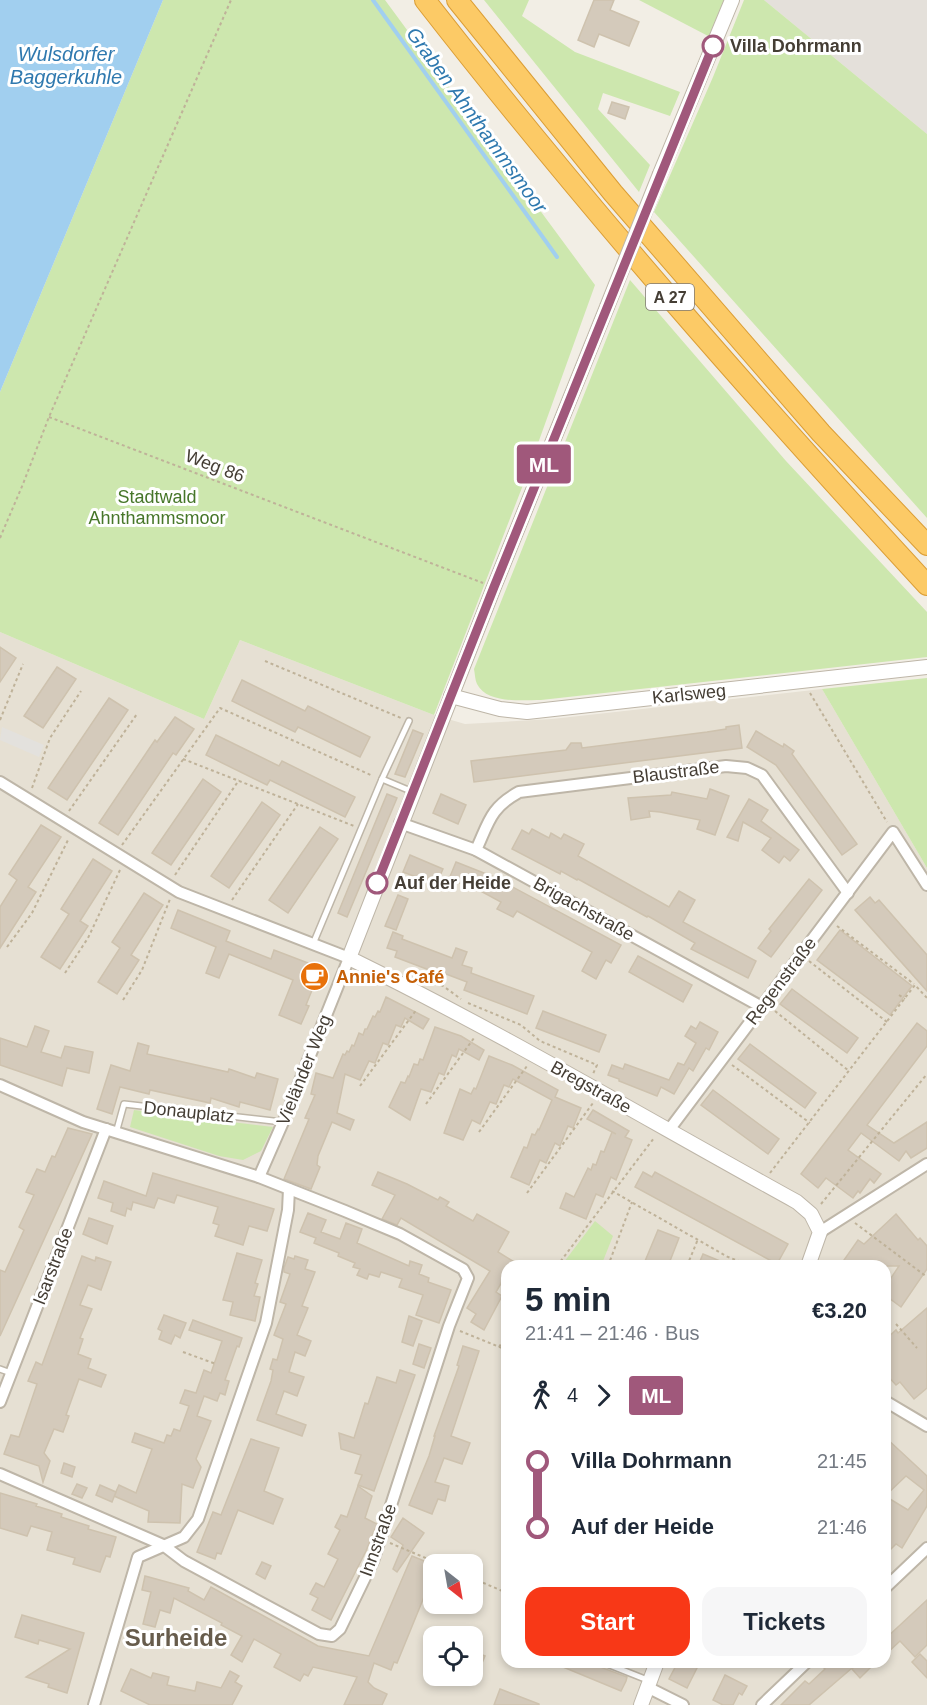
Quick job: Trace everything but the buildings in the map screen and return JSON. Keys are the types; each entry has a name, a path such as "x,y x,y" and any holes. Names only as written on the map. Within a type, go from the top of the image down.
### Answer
{"highway":[{"name":"A 27","path":"425,0 484,77 603,219 808,456 927,585"},
{"name":"A 27","path":"457,0 620,202 821,433 927,545"}],"street":[{"name":"Vieländer Weg","path":"259,1177 284,1122 494,587 732,0"},
{"name":"Karlsweg","path":"451,696 500,709 527,712 927,667"},
{"name":"Blaustraße","path":"476,850 495,810 519,792 726,766 747,768 762,775 848,893"},
{"path":"0,782 171,887 349,958"},
{"name":"Brigachstraße","path":"400,823 476,850 763,1005"},
{"path":"893,832 927,885"},
{"name":"Regenstraße","path":"666,1128 723,1058 893,832"},
{"name":"Bregstraße","path":"349,958 482,1026 797,1202 811,1214 820,1232"},
{"path":"0,1085 83,1122 111,1131"},
{"name":"Donauplatz","path":"111,1131 259,1177"},
{"name":"Isarstraße","path":"0,1402 111,1131"},
{"path":"810,1260 820,1232 927,1164"},
{"path":"94,1705 138,1557 183,1537 198,1519 266,1323 290,1189 259,1177"},
{"name":"Innstraße","path":"0,1474 163,1545 184,1562 319,1634 332,1636 340,1629 373,1562 449,1326 468,1278 463,1269 400,1234 290,1189"},
{"path":"891,1405 927,1426"},
{"path":"891,1582 927,1548"},
{"path":"641,1705 655,1668"},
{"path":"762,1705 801,1668"},
{"path":"649,1684 683,1705"}],"lane":[{"path":"313,944 382,779 409,721"},
{"path":"382,779 413,792"},
{"name":"Donauplatz","path":"111,1131 123,1104 284,1122"},
{"path":"0,1369 11,1373"},
{"path":"615,1668 649,1684"}],"path":[{"path":"0,538 49,417 231,0"},
{"name":"Weg 86","path":"49,417 494,587"},
{"path":"265,661 409,721"},
{"path":"0,720 23,663"},
{"path":"803,682 893,832"},
{"path":"28,800 50,738 81,691"},
{"path":"65,973 88,938 121,856 183,759 220,708 382,779"},
{"path":"62,820 137,714"},
{"path":"183,759 361,828"},
{"path":"123,1000 142,970 171,887 239,780"},
{"path":"225,910 298,804"},
{"path":"7,947 32,913 74,828"},
{"path":"828,919 915,985 927,999"},
{"path":"801,954 887,1022"},
{"path":"763,1183 915,985"},
{"path":"898,995 905,999"},
{"path":"360,1086 426,996"},
{"path":"763,1005 849,1071"},
{"path":"426,1104 482,1026"},
{"path":"479,1132 535,1056"},
{"path":"723,1058 810,1123"},
{"path":"811,1214 822,1204 927,1074"},
{"path":"527,1193 601,1092"},
{"path":"562,1260 612,1191 666,1128"},
{"path":"612,1191 736,1260"},
{"path":"610,1260 632,1202"},
{"path":"845,1215 927,1276"},
{"path":"689,1260 698,1239"},
{"path":"896,1324 917,1348"},
{"path":"449,1326 499,1347 501,1344"},
{"path":"183,1352 216,1364"},
{"path":"380,1539 423,1557"},
{"path":"483,1583 501,1590"}],"shaded area":[{"path":"764,0 927,0 927,134"},
{"path":"0,632 204,719 240,640 434,715 465,724 552,719 822,689 927,868 927,1705 0,1705"},
{"path":"2,727 44,745 39,757 0,740"}],"green space":[{"name":"Stadtwald Ahnthammsmoor","path":"163,0 385,0 595,285 523,485 434,715 240,640 204,719 0,632 0,392"},
{"path":"484,0 529,0 522,16 575,52 680,92 670,116 603,93 598,109 650,165 639,192"},
{"path":"639,0 725,0 710,37"},
{"path":"744,0 764,0 927,134 927,518 654,212"},
{"path":"630,280 786,461 927,612 927,657 541,700 506,700 489,695 482,690 476,682 474,669"},
{"path":"927,678 927,868 822,689"},
{"path":"134,1110 273,1127 261,1151 243,1160 219,1156 130,1127"},
{"path":"595,1221 613,1236 603,1260 566,1260"}],"water":[{"name":"Wulsdorfer Baggerkuhle","path":"0,0 163,0 0,392"}],"waterway":[{"name":"Graben Ahnthammsmoor","path":"373,0 557,257"}],"bus line":[{"name":"ML","path":"377,883 713,46"}],"place":[{"name":"Villa Dohrmann","path":"713,46"},
{"name":"Auf der Heide","path":"377,883"},
{"name":"Annie's Café","path":"315,977"}],"district":[{"name":"Surheide","path":"176,1638"}]}
